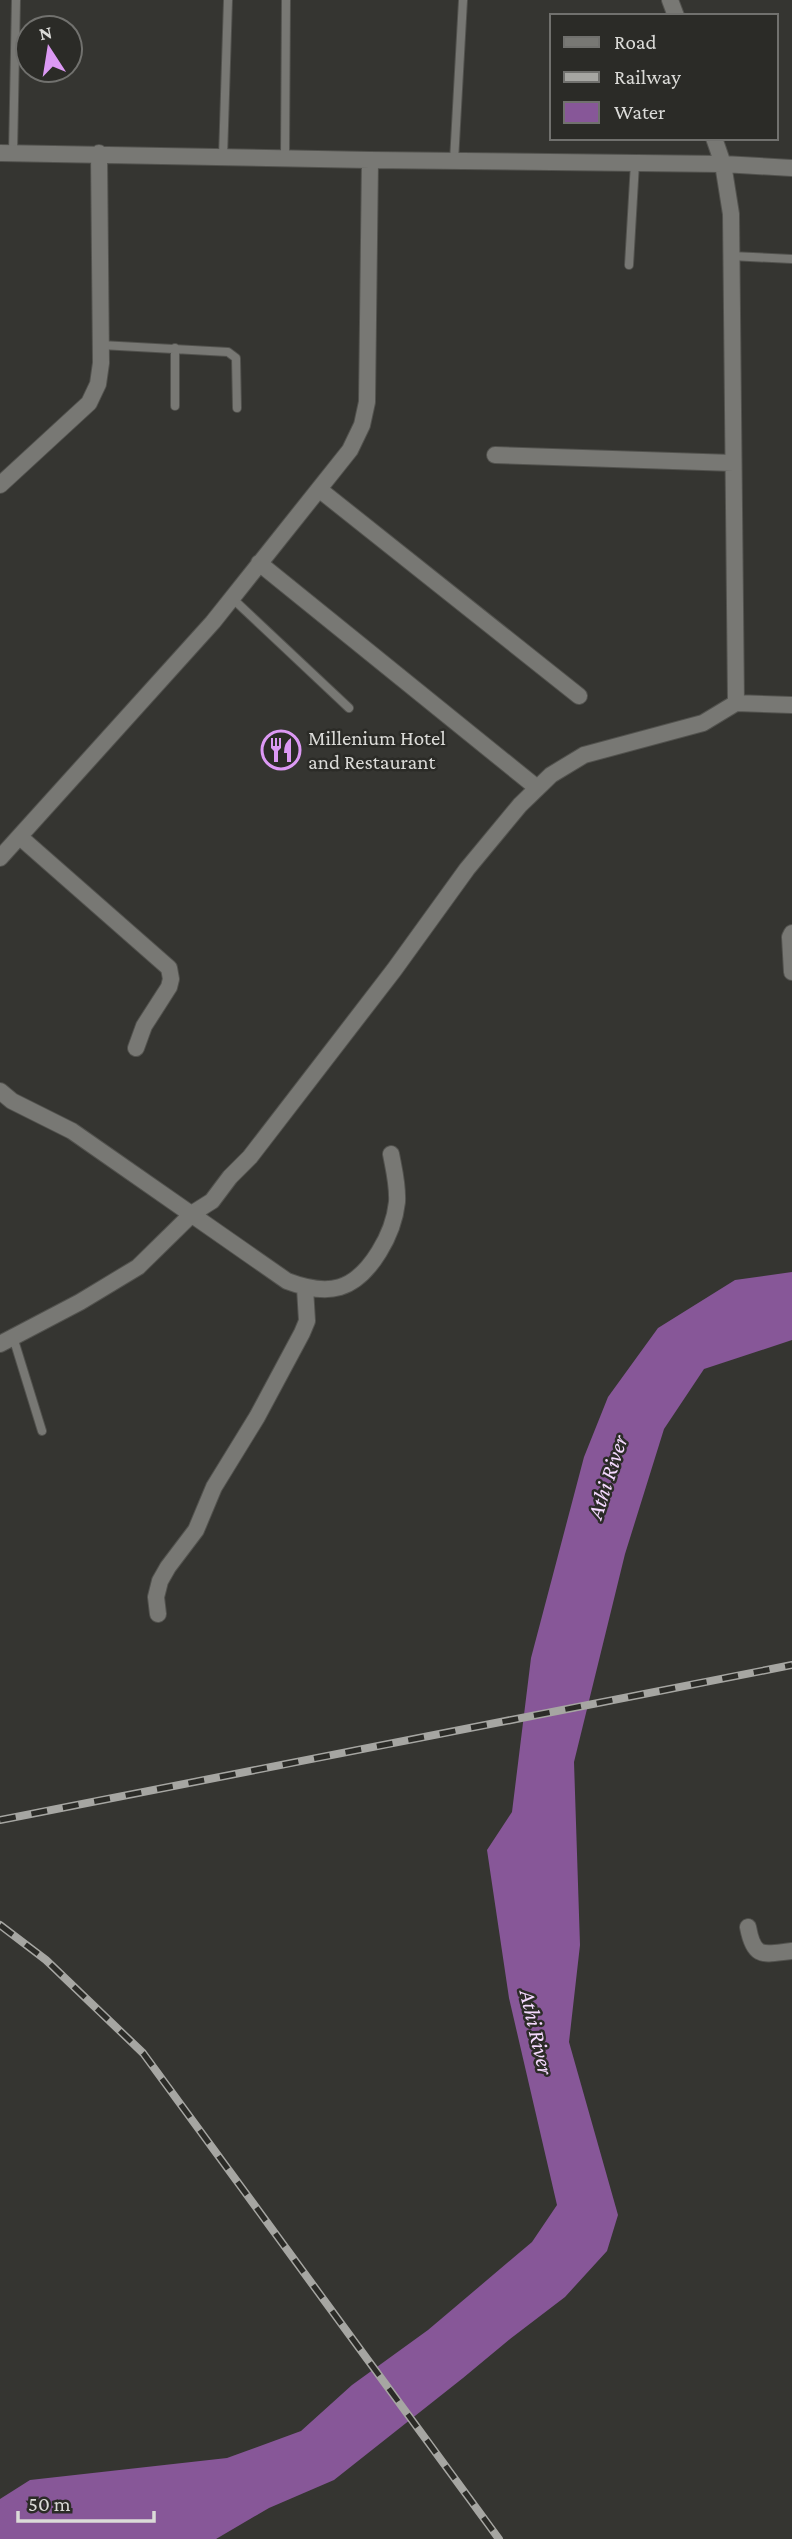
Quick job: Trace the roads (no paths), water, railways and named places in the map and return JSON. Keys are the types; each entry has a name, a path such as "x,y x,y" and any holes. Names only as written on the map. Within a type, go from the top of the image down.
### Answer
{"street":[{"path":"715,140 723,164 731,214 736,703"},
{"path":"6,153 723,164 792,168"},
{"path":"0,485 89,402 98,384 101,345 99,153"},
{"path":"0,858 213,622 350,450 362,425 367,402 370,160"},
{"path":"495,455 733,463"},
{"path":"320,490 579,696"},
{"path":"260,563 536,787"},
{"path":"7,1340 80,1302 138,1267 193,1213 212,1200 250,1157 394,970 467,869 536,787 566,764 584,755 703,723 736,703 792,705"},
{"path":"20,837 169,968 169,987 144,1026 136,1048"},
{"path":"792,933 792,972"},
{"path":"0,1091 12,1101 72,1131 287,1281 306,1288 333,1290 346,1285 361,1277 374,1261 393,1226 397,1181 391,1154"},
{"path":"158,1614 156,1597 160,1581 196,1530 214,1488 302,1333 307,1321 306,1288"},
{"path":"748,1927 752,1945 760,1954 792,1951"}],"lane":[{"path":"6,153 16,0"},
{"path":"223,157 228,0"},
{"path":"285,158 286,0"},
{"path":"454,161 463,0"},
{"path":"629,265 635,163"},
{"path":"731,256 792,259"},
{"path":"101,345 228,352 236,358 237,408"},
{"path":"175,348 175,406"},
{"path":"232,598 349,708"},
{"path":"7,1340 42,1432"}],"water":[{"name":"Athi River","path":"792,1272 792,1340 704,1369 664,1429 625,1554 574,1762 580,1945 569,2042 618,2215 607,2251 565,2297 334,2480 269,2508 216,2539 0,2539 0,2499 30,2480 227,2458 301,2431 352,2385 428,2330 532,2242 557,2205 509,1998 487,1850 512,1812 531,1658 584,1457 608,1397 658,1328 735,1280"}],"railway":[{"path":"0,1820 792,1665"},
{"path":"0,1925 46,1960 143,2053 499,2539"}],"place":[{"name":"Millenium Hotel and Restaurant","path":"281,750"}]}
